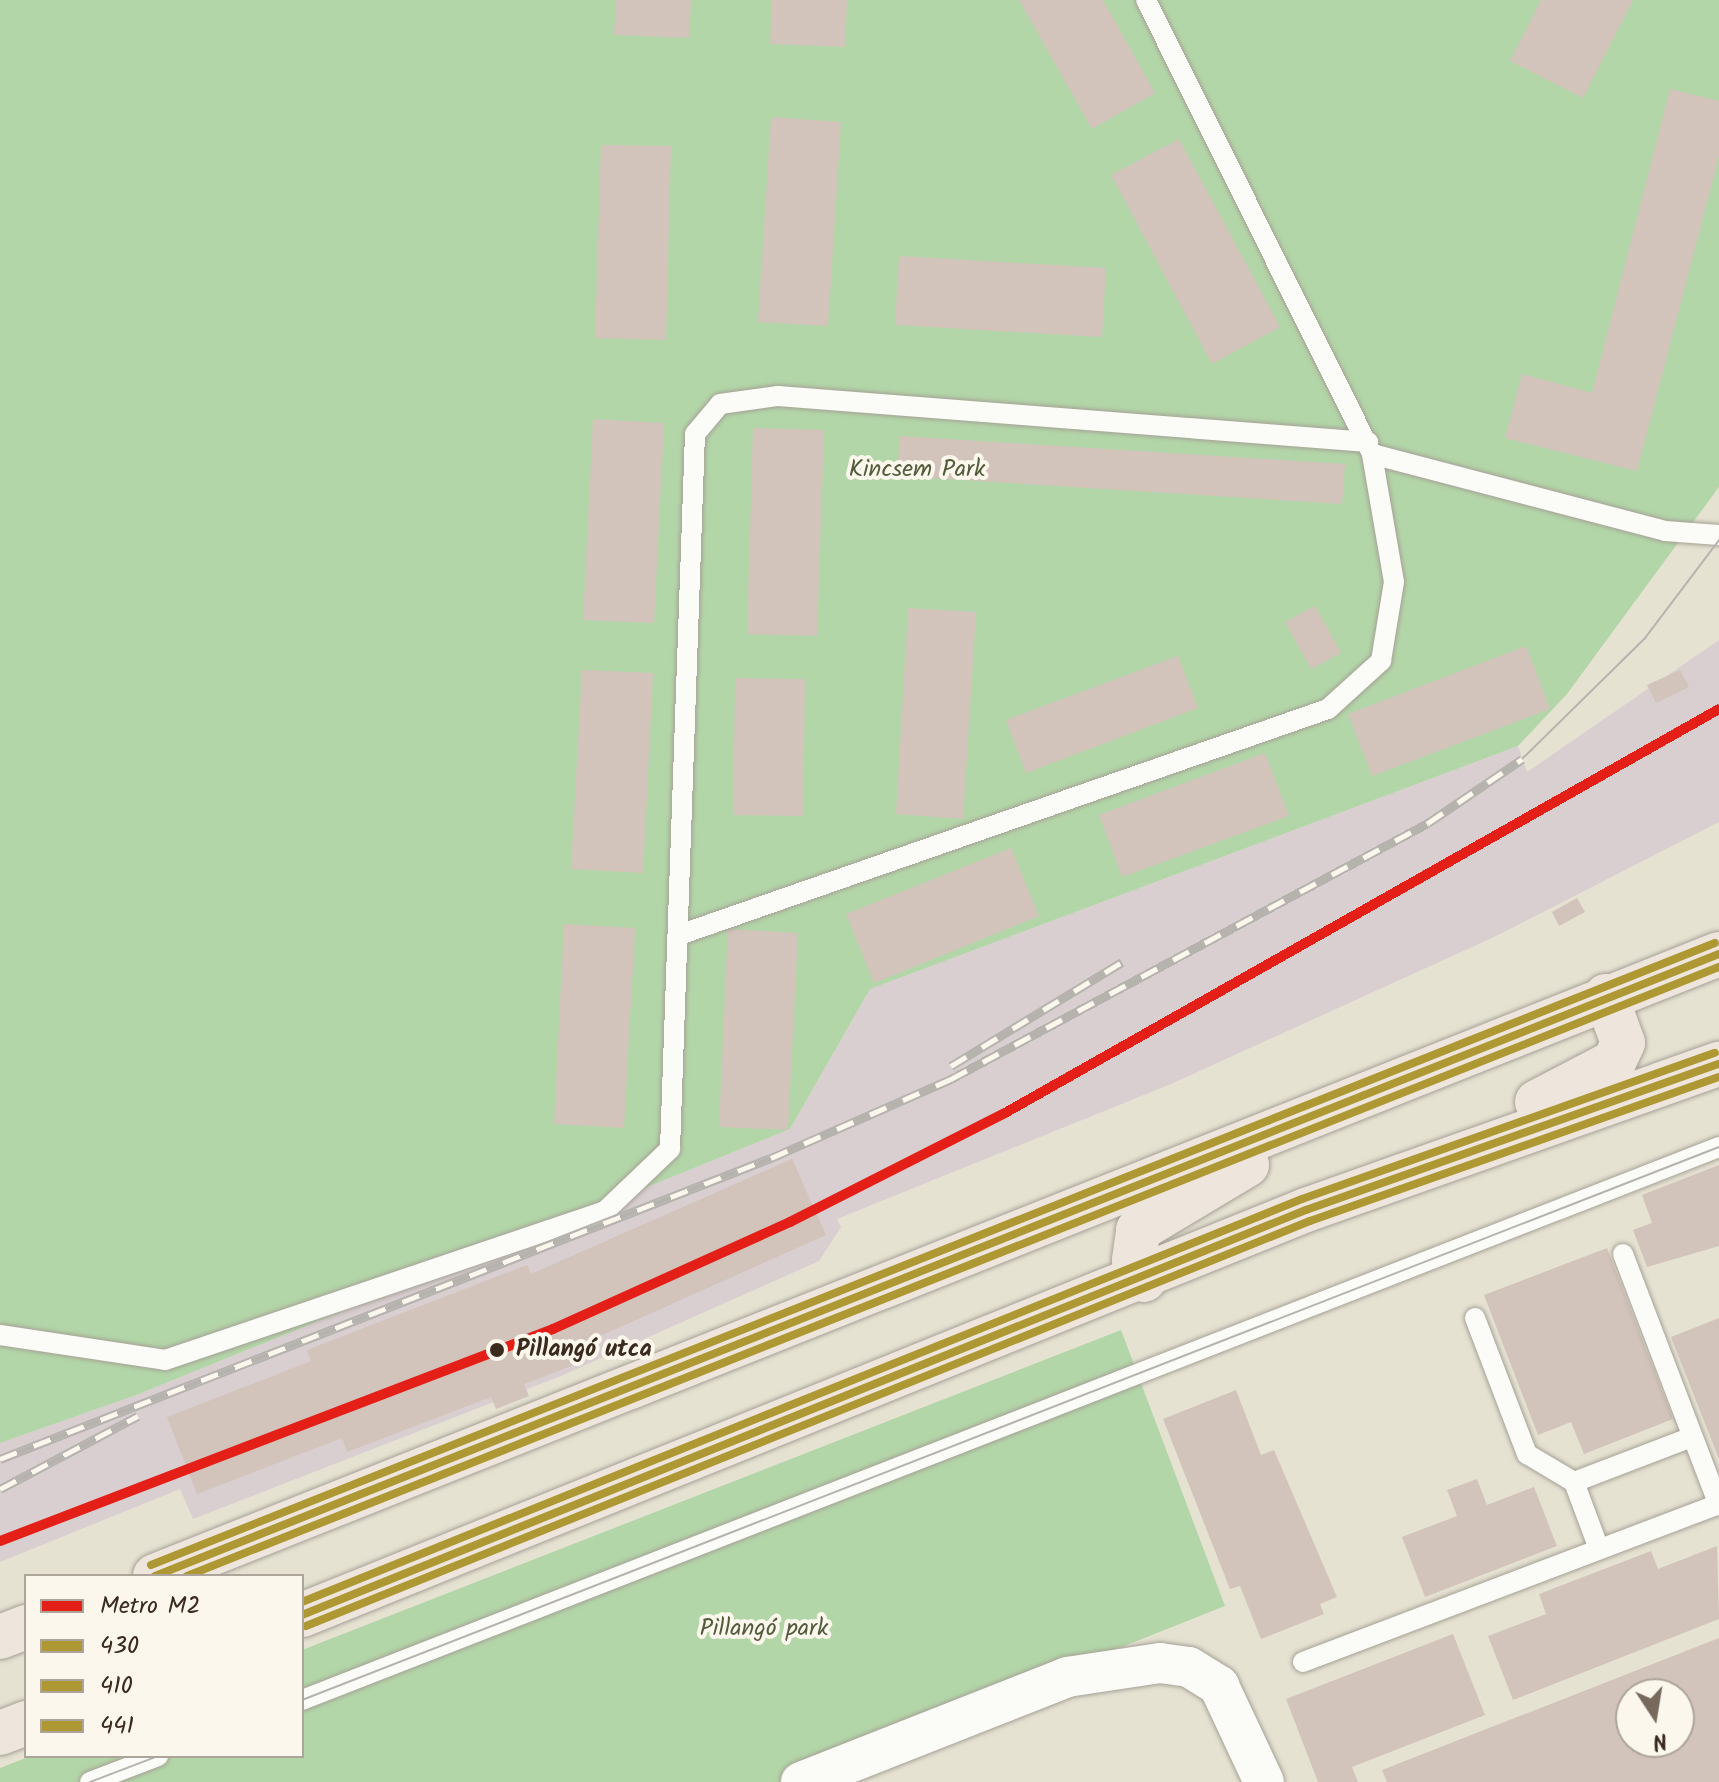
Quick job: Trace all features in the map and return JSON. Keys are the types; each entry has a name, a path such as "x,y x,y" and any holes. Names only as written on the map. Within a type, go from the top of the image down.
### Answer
{"main road":[{"path":"160,1574 1606,996 1719,954"},
{"path":"304,1614 1144,1280 1306,1210 1614,1062 1623,1043 1606,996"},
{"path":"1306,1210 1719,1064"},
{"path":"1144,1280 1134,1260 1138,1230 1369,1092"},
{"path":"0,1637 24,1628"},
{"path":"0,1733 24,1724"}],"street":[{"path":"801,1782 846,1774 1067,1677 1160,1663 1189,1667 1219,1686 1264,1782"}],"lane":[{"path":"679,935 1328,709 1381,661 1394,582 1370,448 1146,0"},
{"path":"0,1335 165,1360 605,1211 670,1149 695,434 720,404 778,396 1370,448 1665,531 1719,535"},
{"path":"304,1699 1719,1147"},
{"path":"1303,1662 1719,1504 1623,1254"},
{"path":"1475,1318 1527,1454 1574,1482 1599,1549"},
{"path":"1574,1482 1692,1437"},
{"path":"90,1782 153,1758"}],"shaded area":[{"path":"1719,640 1719,822 1492,938 1171,1084 837,1219 841,1227 819,1261 561,1376 193,1519 180,1489 0,1562 0,1443 139,1394 790,1129 870,989 1518,746 1527,772"}],"green space":[{"name":"Kincsem Park","path":"0,0 1719,0 1719,487 1567,694 1518,746 870,989 790,1129 139,1394 0,1443"},
{"name":"Pillangó park","path":"1121,1330 1225,1606 782,1782 0,1782 0,1768 26,1758 304,1758 304,1649"}],"building":[{"path":"616,0 691,0 689,38 614,35"},
{"path":"772,0 847,0 845,47 770,44"},
{"path":"1019,0 1103,0 1155,93 1092,129"},
{"path":"1541,0 1633,0 1583,98 1510,61"},
{"path":"1670,89 1719,101 1719,156 1637,471 1505,438 1522,374 1592,393"},
{"path":"771,117 841,122 828,326 758,322"},
{"path":"1179,139 1280,327 1212,364 1111,175"},
{"path":"601,145 671,146 666,340 595,338"},
{"path":"899,256 1106,268 1102,337 895,325"},
{"path":"593,419 664,423 654,623 583,620"},
{"path":"753,428 824,430 817,636 747,634"},
{"path":"900,436 1345,464 1342,504 897,476"},
{"path":"1315,606 1341,653 1311,669 1285,622"},
{"path":"908,608 976,612 963,819 896,814"},
{"path":"1526,646 1550,709 1372,776 1348,714"},
{"path":"1178,656 1198,708 1026,773 1006,720"},
{"path":"582,670 653,673 643,873 571,869"},
{"path":"1680,670 1689,687 1656,703 1647,685"},
{"path":"735,678 805,679 803,816 733,815"},
{"path":"1265,753 1289,816 1122,877 1099,815"},
{"path":"1011,848 1039,916 874,983 846,914"},
{"path":"1577,898 1585,912 1559,926 1552,912"},
{"path":"564,924 635,928 624,1128 554,1124"},
{"path":"728,929 798,933 788,1130 719,1127"},
{"path":"792,1159 826,1235 589,1341 595,1357 524,1384 529,1396 496,1409 491,1397 347,1452 342,1438 197,1494 167,1417 311,1361 307,1350 527,1265 531,1274"},
{"path":"1719,1165 1719,1246 1647,1267 1633,1230 1652,1223 1642,1195"},
{"path":"1607,1248 1673,1419 1584,1454 1571,1422 1538,1435 1484,1295"},
{"path":"1719,1318 1719,1459 1671,1337"},
{"path":"1236,1390 1261,1455 1274,1450 1337,1597 1320,1604 1324,1614 1261,1639 1240,1586 1230,1589 1163,1419"},
{"path":"1477,1479 1487,1505 1534,1487 1557,1546 1425,1597 1402,1537 1457,1516 1447,1490"},
{"path":"1717,1546 1719,1619 1513,1700 1488,1636 1546,1614 1539,1594 1651,1551 1658,1569"},
{"path":"1453,1634 1485,1715 1352,1767 1358,1782 1318,1782 1286,1699"},
{"path":"1719,1638 1719,1782 1387,1782 1382,1770 1615,1679 1615,1758 1695,1758 1695,1678 1617,1678"}],"tram line":[{"path":"1522,759 1645,638 1719,540"},
{"path":"304,1699 1719,1147"},
{"path":"90,1782 153,1758"}],"railway":[{"path":"0,1459 771,1158 951,1079 1428,823 1522,759"},
{"path":"951,1066 1122,962"},
{"path":"0,1489 138,1416"}],"metro line":[{"name":"M2","path":"0,1541 553,1329 790,1222 1005,1113 1719,709"}],"transit line":[{"name":"441","path":"151,1565 1715,943"},
{"name":"430","path":"160,1574 1719,954"},
{"name":"410","path":"192,1574 1719,967"},
{"name":"441","path":"304,1601 1302,1199 1715,1053"},
{"name":"430","path":"304,1614 1306,1210 1719,1064"},
{"name":"410","path":"306,1626 1310,1221 1719,1077"}],"place":[{"name":"Pillangó utca","path":"497,1350"}]}
